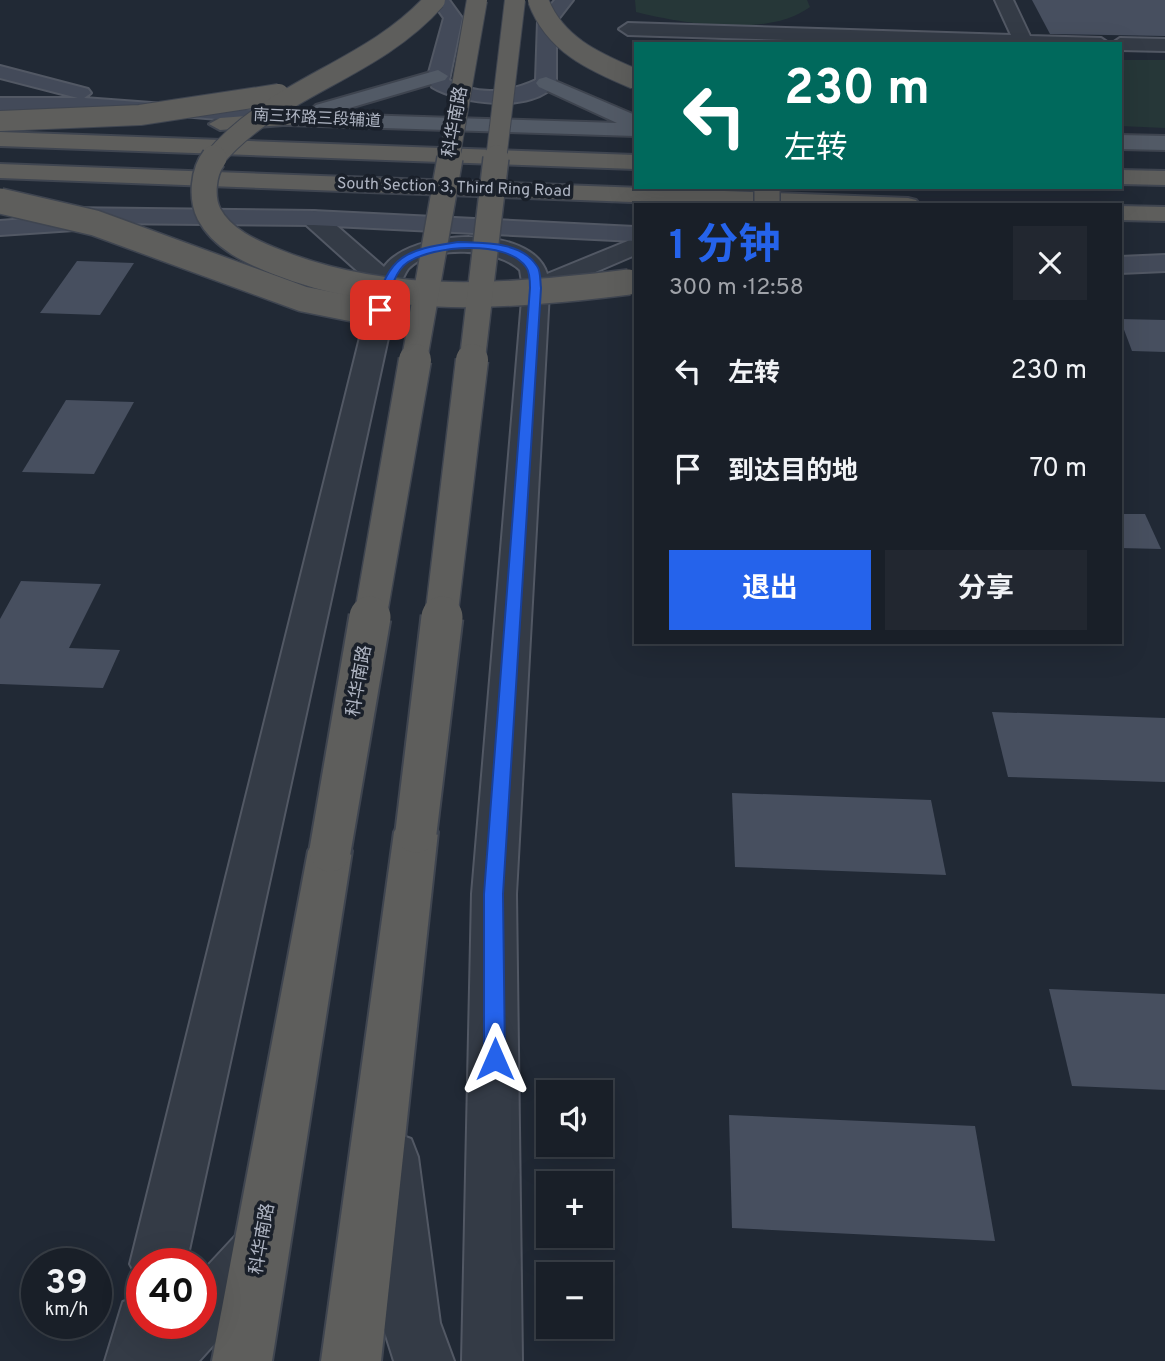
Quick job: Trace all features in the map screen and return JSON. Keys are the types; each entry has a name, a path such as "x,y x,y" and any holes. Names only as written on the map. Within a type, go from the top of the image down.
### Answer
{"highway":[{"path":"435,0 413,27 396,40 362,62 308,88 247,123 215,153 203,177 203,208 222,233 255,254 299,270 362,286 422,293 486,296 568,291 634,281"},
{"name":"科华南路","path":"242,1361 477,0"},
{"path":"351,1361 514,0"},
{"path":"538,0 551,28 568,43 593,59 634,79"},
{"path":"2,133 157,116 308,88"},
{"path":"2,133 288,119"},
{"name":"South Section 3, Third Ring Road","path":"2,133 634,162"},
{"path":"1122,160 1165,161"},
{"name":"South Section 3, Third Ring Road","path":"0,172 853,203"},
{"path":"1122,177 1165,178"},
{"path":"0,201 95,223 303,299 375,313 458,318 546,313 634,297"},
{"path":"1122,214 1156,214"},
{"path":"1122,234 1165,236"}],"main road":[{"path":"440,0 453,18 438,76 439,83 448,90 486,97 512,96 546,83 634,123"},
{"path":"546,83 547,21 564,0"},
{"path":"0,72 20,75 123,105"},
{"path":"288,119 438,76"},
{"name":"南三环路三段辅道","path":"0,104 123,105 288,119 634,130"},
{"path":"1122,142 1165,143"},
{"path":"0,213 148,218 313,218 634,234"},
{"path":"0,228 148,218"},
{"path":"1122,265 1165,263"}],"street":[{"path":"628,29 1023,42 1004,0"},
{"path":"1122,44 1165,45"},
{"path":"313,218 387,284"},
{"path":"162,1248 387,284 402,261 429,250 458,245 498,247 521,257 533,268 536,288 494,894 495,1225 492,1361"},
{"path":"536,288 634,246"},
{"path":"384,1091 411,1324 424,1361"},
{"path":"217,1298 260,1251"},
{"path":"135,1361 140,1339"},
{"path":"159,1361 179,1339"}],"shaded area":[{"path":"635,0 807,0 810,7 792,17 772,23 725,26 678,21 636,12"},
{"path":"1122,60 1165,60 1165,128 1122,126"}],"building":[{"path":"1032,0 1165,0 1165,36 1050,34"},
{"path":"77,261 134,263 100,315 40,313"},
{"path":"1122,319 1165,320 1165,352 1132,351"},
{"path":"66,400 134,402 94,474 22,472"},
{"path":"1122,514 1145,514 1161,549 1122,548"},
{"path":"21,581 101,584 69,648 120,650 103,688 0,684 0,619"},
{"path":"992,712 1165,718 1165,782 1008,777"},
{"path":"732,793 931,800 946,875 735,867"},
{"path":"1049,989 1165,994 1165,1090 1072,1086"},
{"path":"729,1115 975,1126 995,1241 732,1228"}],"route":[{"path":"380,310 387,284 402,261 429,250 458,245 498,247 521,257 533,268 536,288 494,894 495,1059"}]}
